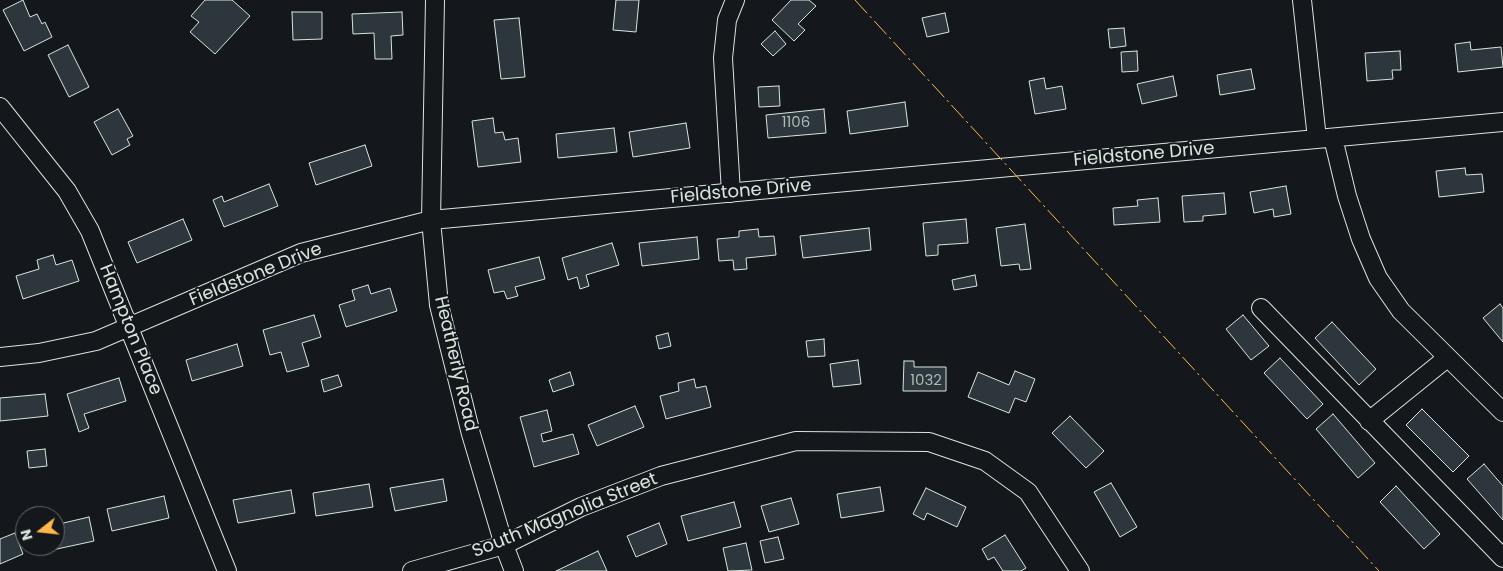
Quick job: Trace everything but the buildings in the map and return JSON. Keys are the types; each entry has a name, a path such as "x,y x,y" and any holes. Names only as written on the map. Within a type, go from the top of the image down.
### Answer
{"street":[{"name":"Heatherly Road","path":"435,0 431,220 438,305 471,434 504,545 514,571"},
{"path":"731,193 723,58 727,20 735,0"},
{"path":"1302,0 1325,138 1361,239 1378,278 1401,311 1503,412"},
{"name":"Hampton Place","path":"0,107 67,191 90,231 227,571"},
{"name":"Fieldstone Drive","path":"0,358 67,348 96,341 301,253 431,220 1503,122"},
{"path":"1261,308 1503,558"},
{"path":"1369,421 1447,358"},
{"name":"South Magnolia Street","path":"412,571 504,545 581,507 661,476 796,441 929,442 985,461 1028,492 1080,571"}],"power":[{"path":"855,0 1379,571"}]}
